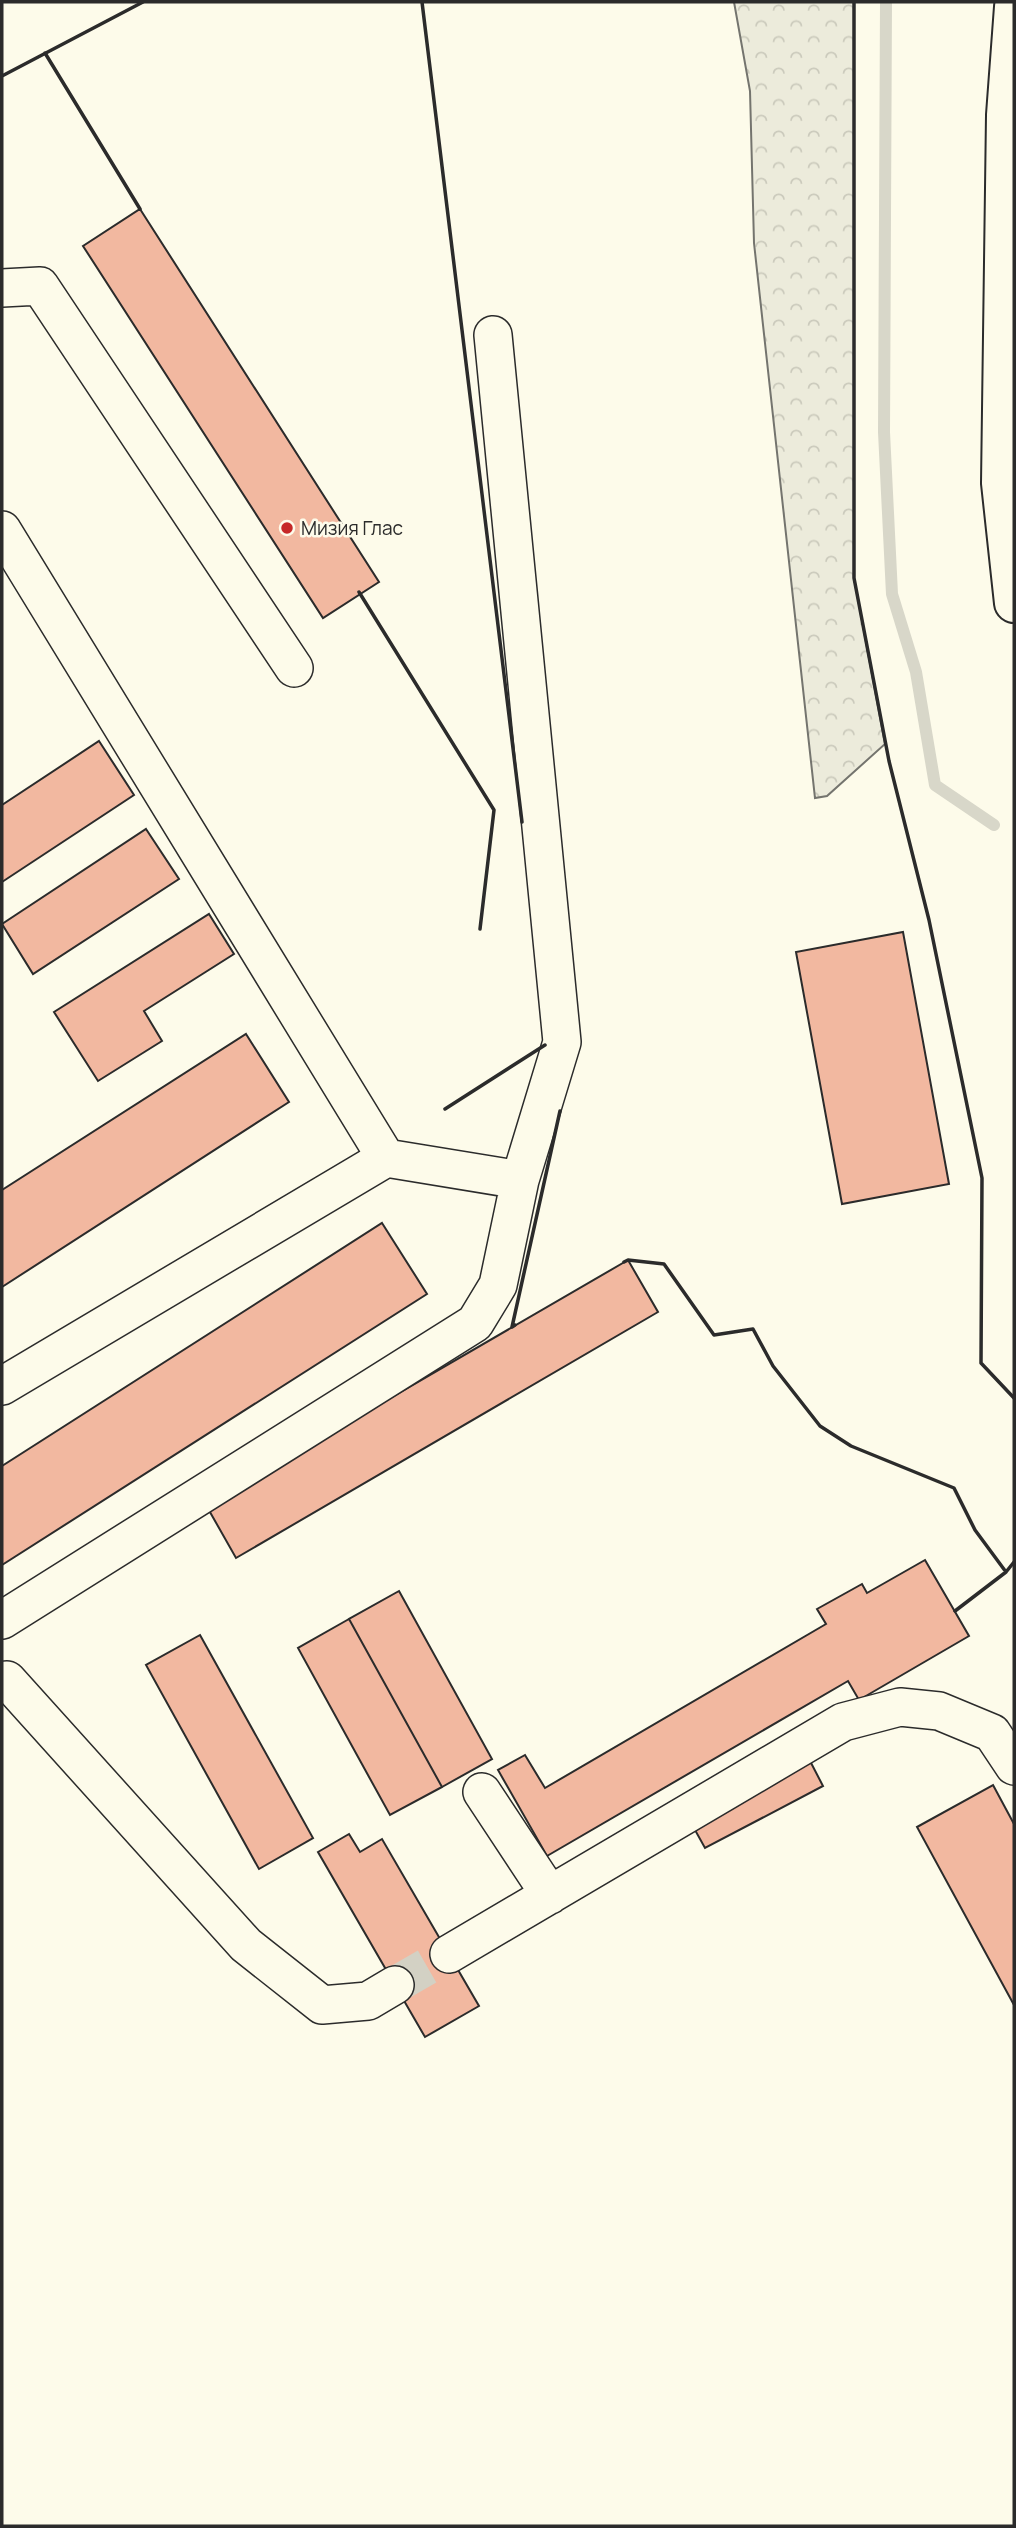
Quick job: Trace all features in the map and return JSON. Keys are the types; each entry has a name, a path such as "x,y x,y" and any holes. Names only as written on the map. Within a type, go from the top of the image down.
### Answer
{"main road":[{"path":"1014,7 1006,115 1001,483 1014,603"}],"street":[{"path":"2,288 40,286 294,668"},
{"path":"2,1620 475,1323 498,1285 520,1180 562,1042 493,335"},
{"path":"2,530 386,1158"},
{"path":"2,1387 386,1158 520,1180"},
{"path":"2,1683 7,1680 246,1945 321,2005 369,2001 395,1985"},
{"path":"449,1954 843,1722 900,1707 939,1712 992,1732 1014,1766"},
{"path":"482,1793 550,1895"}],"green space":[{"path":"734,2 854,2 854,578 885,744 827,796 815,798 754,243 750,91"}],"building":[{"path":"140,209 379,582 323,618 83,246"},
{"path":"99,741 134,795 2,882 2,805"},
{"path":"146,829 179,879 33,974 2,924"},
{"path":"209,914 234,954 144,1011 162,1041 98,1081 54,1012"},
{"path":"903,932 949,1184 842,1204 796,952"},
{"path":"246,1034 289,1102 2,1287 2,1190"},
{"path":"382,1223 427,1294 2,1565 2,1466"},
{"path":"628,1260 658,1312 236,1558 206,1505"},
{"path":"925,1560 969,1636 859,1700 848,1681 547,1856 498,1770 525,1755 545,1788 826,1624 817,1609 862,1584 867,1593"},
{"path":"399,1591 492,1759 442,1787 349,1619"},
{"path":"349,1619 442,1787 390,1815 298,1648"},
{"path":"200,1635 313,1838 259,1869 146,1665"},
{"path":"809,1759 823,1786 705,1848 690,1821"},
{"path":"993,1785 1014,1824 1014,2005 917,1827"},
{"path":"349,1834 360,1852 382,1839 479,2006 425,2037 318,1852"}],"waterway":[{"path":"886,2 884,432 892,594 916,672 935,785 994,825"}],"tunnel":[{"path":"395,1985 449,1954"}],"wall":[{"path":"2,76 143,2"},
{"path":"422,2 522,822"},
{"path":"854,2 854,578 889,761 929,920 982,1178 981,1363 1014,1398"},
{"path":"45,53 140,209"},
{"path":"359,592 494,810 480,929"},
{"path":"445,1109 545,1045"},
{"path":"515,1325 512,1327 560,1111"},
{"path":"624,1262 628,1260 664,1264 714,1335 753,1329 773,1366 820,1426 851,1446 954,1488 975,1530 1006,1572 955,1611"},
{"path":"1006,1572 1014,1562"}],"place":[{"name":"Мизия Глас","path":"287,528"}]}
